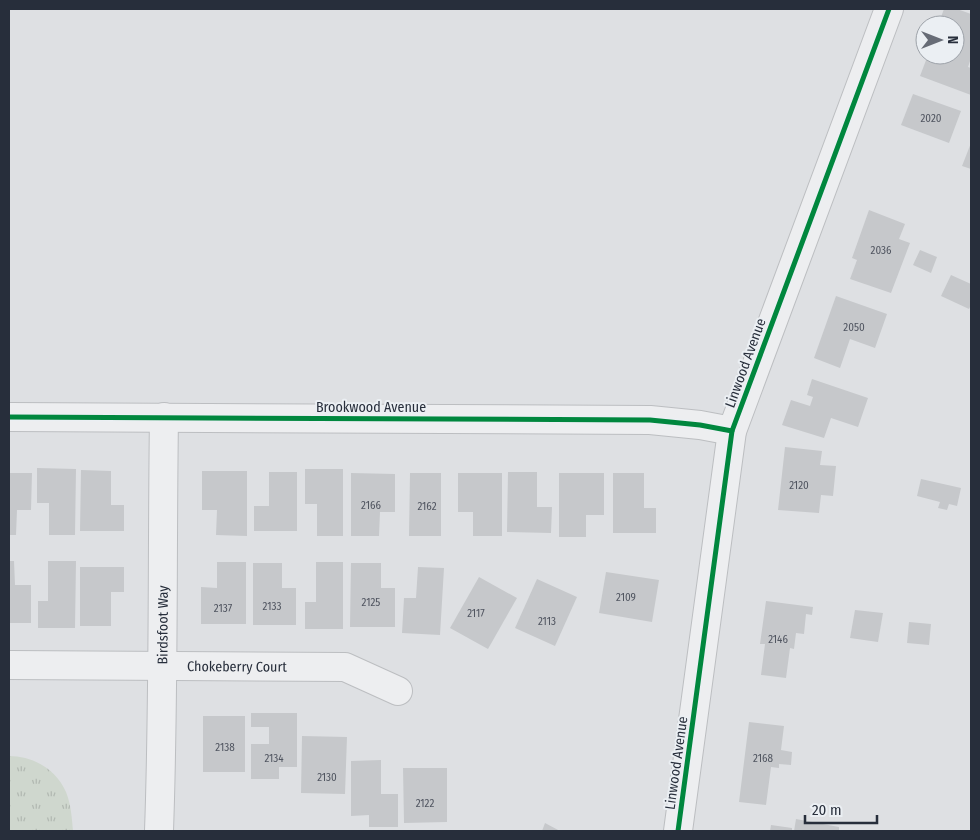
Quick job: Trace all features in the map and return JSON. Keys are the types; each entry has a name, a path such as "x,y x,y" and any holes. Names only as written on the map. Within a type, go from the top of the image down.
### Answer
{"street":[{"name":"Linwood Avenue","path":"678,831 732,431 889,9"},
{"name":"Brookwood Avenue","path":"9,417 650,420 700,425 732,431"},
{"name":"Birdsfoot Way","path":"160,831 164,417"},
{"name":"Chokeberry Court","path":"9,665 345,667 398,691"}],"green space":[{"path":"9,756 27,758 43,765 62,784 68,797 73,831 9,831"}],"building":[{"path":"944,9 957,9 971,14 971,58 968,67 971,68 971,95 920,76 924,65 965,65 965,15 942,15"},
{"path":"913,94 961,111 949,143 901,125"},
{"path":"971,143 971,169 962,166"},
{"path":"869,210 905,224 899,239 910,243 891,293 850,279 857,260 852,258"},
{"path":"920,250 937,257 931,273 913,265"},
{"path":"951,275 971,284 971,305 969,309 941,296"},
{"path":"836,296 887,314 875,348 850,339 840,368 814,358"},
{"path":"812,379 868,398 858,427 831,418 824,438 782,425 791,400 810,406 813,397 807,395"},
{"path":"785,447 822,451 820,465 836,466 833,496 821,495 819,513 778,510"},
{"path":"37,468 76,469 75,535 49,535 49,503 37,503"},
{"path":"305,469 343,469 343,536 317,536 317,504 305,504"},
{"path":"81,470 111,471 111,505 124,505 124,531 80,531"},
{"path":"202,471 247,471 247,536 216,535 217,510 202,510"},
{"path":"269,472 297,472 297,531 254,531 254,506 269,506"},
{"path":"508,472 537,472 537,507 552,507 551,533 507,532"},
{"path":"9,473 32,473 31,510 17,510 16,535 9,535"},
{"path":"351,473 395,474 395,512 380,512 379,536 351,536"},
{"path":"410,473 441,473 441,536 409,536"},
{"path":"458,473 502,473 502,536 473,536 473,512 458,512"},
{"path":"559,473 604,473 604,515 586,515 586,537 559,537"},
{"path":"613,473 644,473 644,508 656,508 656,533 613,533"},
{"path":"921,479 961,488 957,506 949,504 947,510 938,508 940,502 917,496"},
{"path":"9,561 14,561 15,585 31,585 31,623 9,623"},
{"path":"48,561 76,561 75,628 38,628 38,601 48,601"},
{"path":"217,562 246,562 246,624 201,624 201,587 217,588"},
{"path":"316,562 343,562 343,629 305,629 305,602 316,602"},
{"path":"253,563 282,563 282,588 296,588 296,625 253,625"},
{"path":"351,563 381,563 381,588 395,588 395,627 350,627"},
{"path":"80,567 124,567 124,592 111,592 111,626 80,626"},
{"path":"418,567 444,568 440,635 402,633 404,598 416,598"},
{"path":"606,572 659,580 652,622 599,613"},
{"path":"479,577 517,598 488,649 450,628"},
{"path":"537,579 577,597 555,646 515,628"},
{"path":"766,601 813,607 812,615 806,614 804,634 796,633 794,649 790,648 786,678 761,675 765,644 760,644"},
{"path":"855,610 883,613 878,642 850,638"},
{"path":"909,622 931,624 929,645 907,643"},
{"path":"251,713 297,713 297,767 279,767 279,779 251,779 251,744 269,744 269,727 251,727"},
{"path":"203,716 245,716 245,772 203,772"},
{"path":"749,722 784,726 781,750 792,752 791,765 779,764 779,768 771,767 766,805 739,802"},
{"path":"302,736 347,737 345,794 301,793"},
{"path":"381,760 381,794 398,794 398,827 369,827 369,815 351,816 351,761"},
{"path":"403,768 447,768 447,822 404,823"},
{"path":"796,819 839,827 839,831 794,831"},
{"path":"545,823 560,831 542,831"},
{"path":"771,825 792,828 792,831 770,831"}],"cycle path":[{"path":"678,831 732,431 889,9"},
{"path":"9,417 650,420 700,425 732,431"}]}
